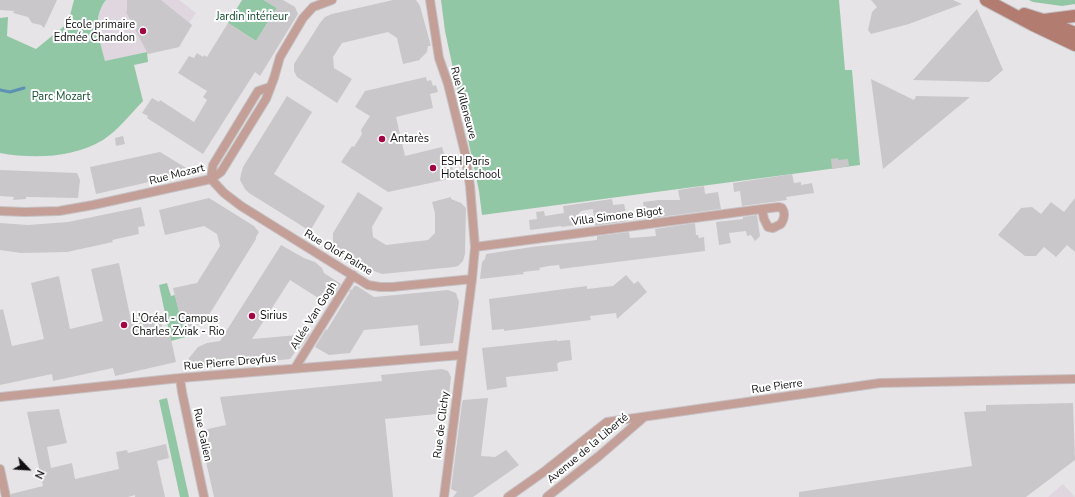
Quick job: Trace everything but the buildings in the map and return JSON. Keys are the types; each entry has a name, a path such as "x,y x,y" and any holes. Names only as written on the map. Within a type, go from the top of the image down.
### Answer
{"main road":[{"path":"990,2 1044,20 1075,33"},
{"path":"990,2 1075,45"},
{"path":"1044,20 1075,16"}],"street":[{"path":"211,179 213,165 258,92 270,87 280,57 303,18 313,7 332,0"},
{"name":"Rue Villeneuve","path":"430,0 439,58 448,84 465,153 470,186 475,247 462,355"},
{"name":"Rue Mozart","path":"0,211 59,211 101,204 211,179"},
{"name":"Rue Olof Palme","path":"211,179 224,193 241,206 368,284 380,288 472,279"},
{"name":"Villa Simone Bigot","path":"475,247 762,210"},
{"name":"Allée Van Gogh","path":"295,368 353,276"},
{"name":"Rue Pierre Dreyfus","path":"0,397 180,378 462,355"},
{"name":"Rue de Clichy","path":"444,497 462,355"},
{"name":"Rue Galien","path":"180,378 204,497"},
{"name":"Rue Pierre","path":"508,497 545,471 607,422 880,383 1075,379"},
{"name":"Avenue de la Liberté","path":"547,497 599,456 643,418"},
{"path":"0,469 6,497"}],"shaded area":[{"name":"École primaire Edmée Chandon","path":"106,0 179,0 196,13 189,23 192,25 179,47 148,54 146,52 105,62 98,34 97,22 100,10"},
{"path":"1063,484 1075,497 1048,497"}],"green space":[{"name":"Parc Mozart","path":"74,0 106,0 101,7 98,22 99,37 105,61 147,52 148,62 134,65 143,101 114,132 92,146 66,154 53,156 26,156 0,153 0,18 8,17 7,36 36,49 68,23"},
{"name":"Jardin intérieur","path":"242,0 264,0 277,8 256,41 228,23"},
{"path":"441,0 839,0 845,70 852,70 860,165 482,215 479,191 445,31"},
{"path":"1029,0 1075,0 1075,4 1062,6 1033,2"},
{"path":"167,283 171,296 175,295 184,331 190,333 189,336 171,341 159,285"},
{"path":"167,398 189,497 180,497 159,400"}],"waterway":[{"path":"0,90 10,92 24,88"}],"place":[{"name":"École primaire Edmée Chandon","path":"143,31"},
{"name":"Antarès","path":"382,139"},
{"name":"ESH Paris Hotelschool","path":"433,168"},
{"name":"Sirius","path":"252,316"},
{"name":"L'Oréal - Campus Charles Zviak - Rio","path":"124,325"}]}
